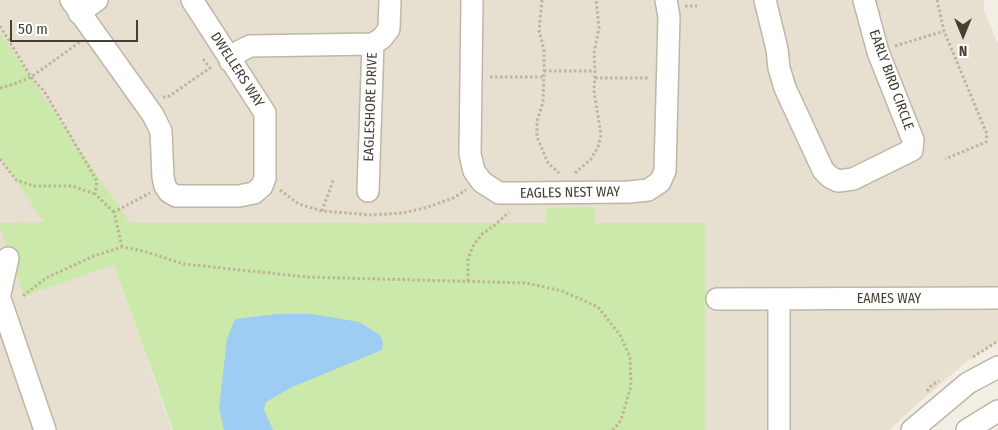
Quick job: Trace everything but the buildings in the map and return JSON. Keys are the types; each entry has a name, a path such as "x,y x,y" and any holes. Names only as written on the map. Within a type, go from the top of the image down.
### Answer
{"street":[{"path":"75,6 97,0"},
{"name":"DWELLERS WAY","path":"75,6 153,116 161,131 163,177 165,186 170,192 176,196 239,196 254,193 262,186 265,178 265,113 192,0"},
{"name":"EAGLESHORE DRIVE","path":"368,191 373,44 389,30 390,0"},
{"name":"EAGLES NEST WAY","path":"472,0 470,154 474,171 482,182 499,193 648,190 660,182 665,171 669,17 666,0"},
{"name":"EARLY BIRD CIRCLE","path":"765,0 785,88 823,170 830,177 838,181 853,179 912,150 913,140 878,52 864,0"},
{"path":"230,61 240,51 250,46 373,44"},
{"path":"0,294 8,258"},
{"name":"EAMES WAY","path":"717,299 998,298"},
{"path":"0,299 45,430"},
{"path":"779,300 779,430"},
{"path":"912,430 968,383 998,367"},
{"path":"967,430 998,411"}],"path":[{"path":"542,0 539,31 544,49 544,77 542,102 537,121 537,137 548,163 558,173 565,175"},
{"path":"570,174 591,159 598,147 601,135 594,92 594,53 599,28 596,0"},
{"path":"937,0 944,31 987,134 986,142 945,159"},
{"path":"0,26 31,77 44,92 97,181 95,194"},
{"path":"887,49 944,31"},
{"path":"0,88 31,77 87,37"},
{"path":"160,96 168,97 210,68 203,59"},
{"path":"544,71 595,71"},
{"path":"488,77 544,77"},
{"path":"595,78 667,78"},
{"path":"0,159 16,180 34,186 72,186 95,194 114,212 122,247"},
{"path":"322,211 334,178"},
{"path":"114,212 157,189"},
{"path":"468,281 468,259 473,246 482,234 509,212 511,207"},
{"path":"22,296 46,278 94,256 122,247 143,251 184,264 288,275 526,283 562,291 598,307 620,335 630,357 631,386 621,420 613,430"}],"shaded area":[{"path":"0,0 984,0 984,11 998,44 998,342 966,362 889,430 705,430 705,224 3,223 114,265 172,430 0,430"}],"green space":[{"path":"0,33 130,223 546,223 546,208 594,207 595,223 705,223 705,430 173,430 114,265 24,296 0,223 44,222 0,156"}],"water":[{"path":"277,314 312,314 359,322 380,335 383,343 382,350 292,387 266,402 264,410 273,430 224,430 219,408 227,339 235,319"}]}
